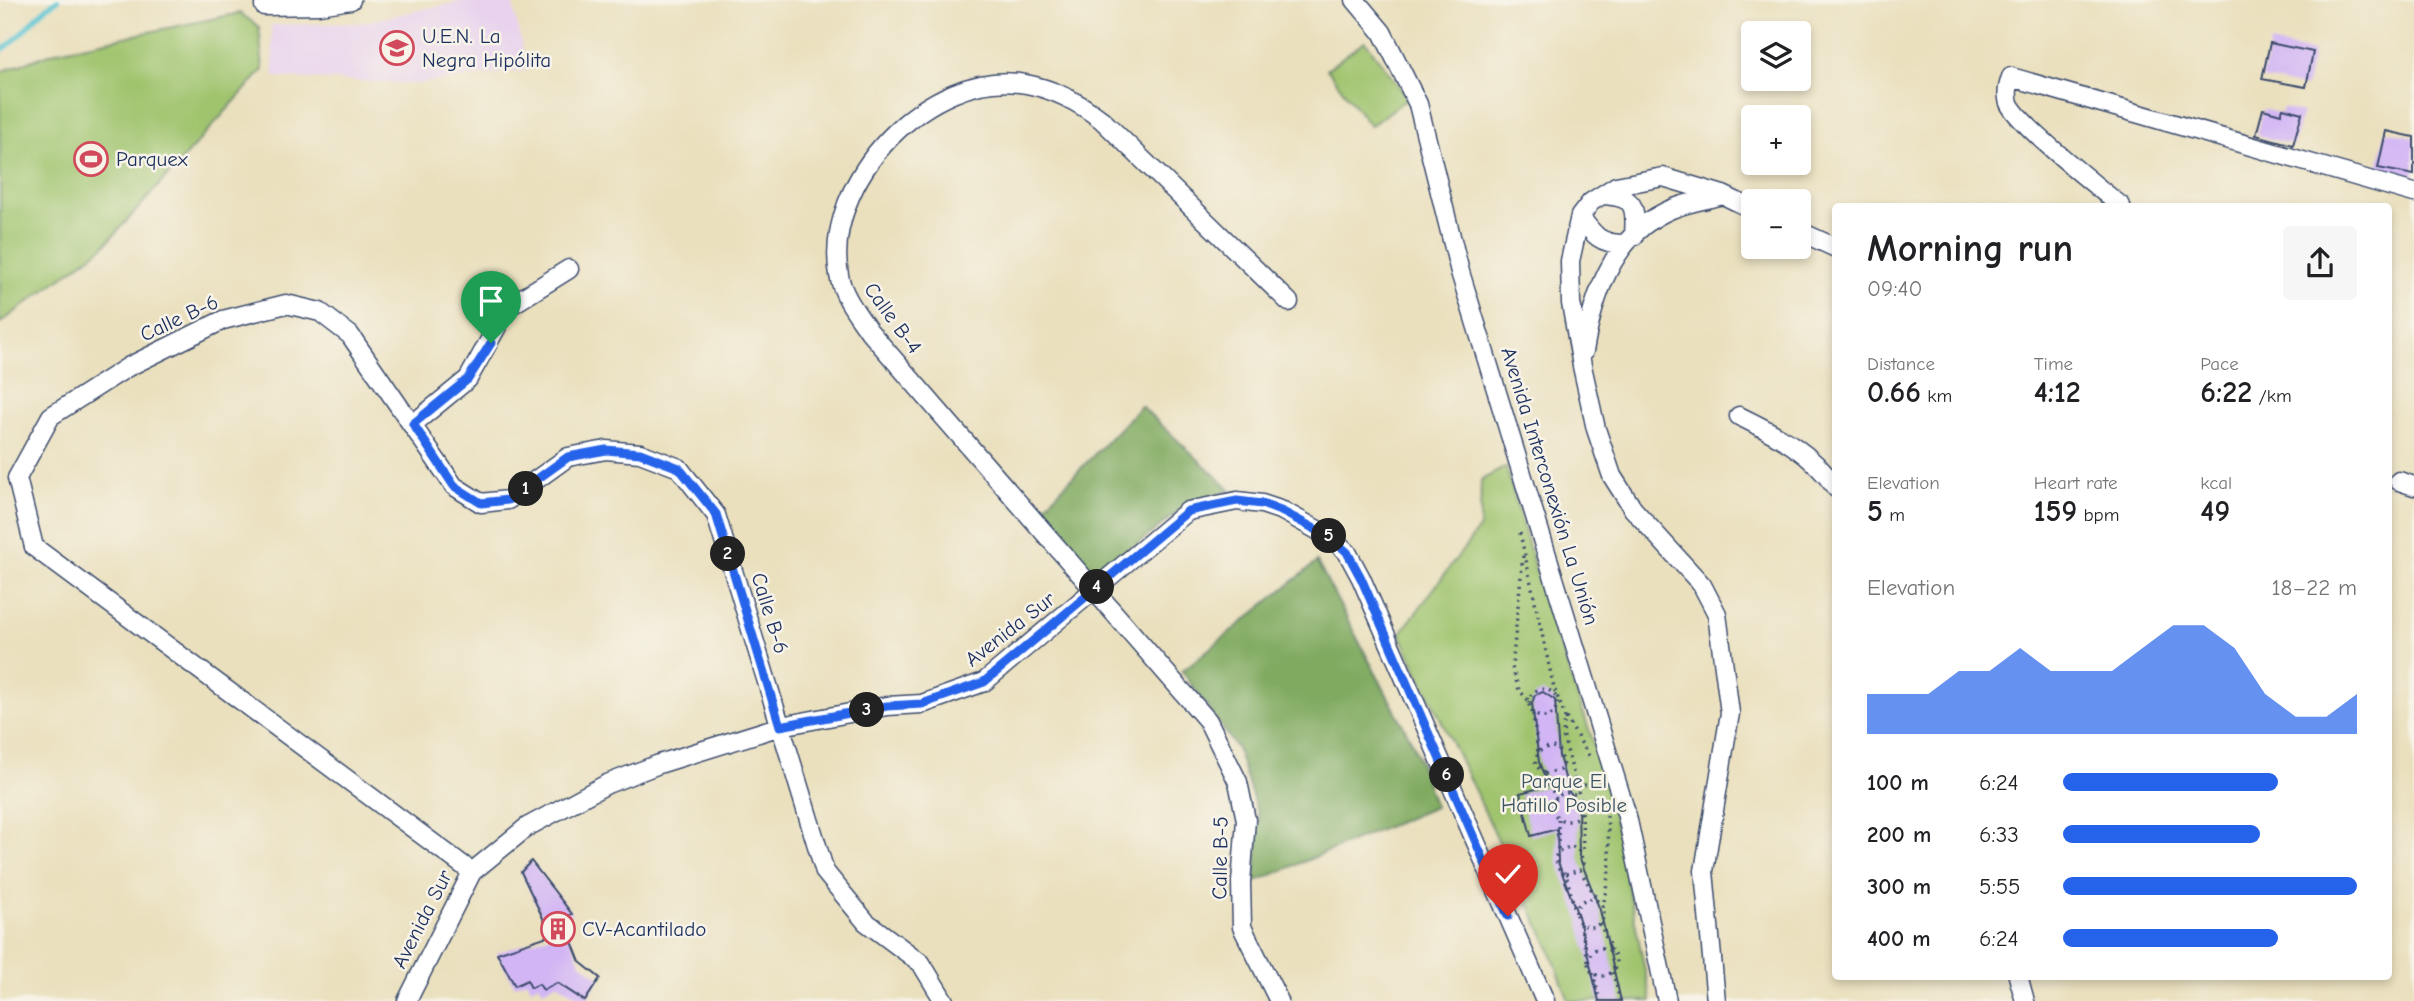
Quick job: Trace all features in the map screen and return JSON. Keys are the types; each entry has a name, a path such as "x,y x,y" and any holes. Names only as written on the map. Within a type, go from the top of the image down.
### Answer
{"street":[{"path":"264,6 319,5 351,0"},
{"name":"Avenida Interconexión La Unión","path":"1355,0 1382,32 1418,104 1460,272 1627,816 1667,1001"},
{"path":"2117,203 2060,155 2009,105 2007,90 2011,77 2414,193"},
{"name":"Calle B-4","path":"1093,591 869,331 851,304 839,277 837,242 843,211 873,155 914,115 967,90 996,84 1025,83 1050,91 1081,104 1102,120 1289,302"},
{"path":"1716,1001 1704,871 1730,713 1717,614 1702,585 1633,509 1612,476 1596,429 1582,366 1571,303 1570,261 1580,216 1600,195 1616,186 1663,177 1741,203"},
{"path":"1600,195 1623,196 1632,204 1636,214 1629,240"},
{"path":"1582,366 1592,305 1613,260 1629,240 1665,212 1723,195"},
{"path":"1580,216 1594,236 1605,244 1629,240"},
{"path":"1811,237 1832,246"},
{"path":"413,424 468,379 508,307 569,269"},
{"name":"Calle B-6","path":"472,872 34,547 17,478 51,416 128,367 223,320 286,304 320,312 350,335 454,486 481,503 508,500 568,457 581,454 606,450 640,453 679,468 716,514 780,726"},
{"path":"1739,416 1787,440 1820,466 1832,482"},
{"name":"Avenida Sur","path":"407,1001 472,872 527,827 607,784 780,726 887,706 922,704 984,682 1009,664 1188,511 1237,501 1262,504 1330,537 1347,552 1361,578 1545,1001"},
{"name":"Calle B-5","path":"1093,591 1208,721 1226,752 1238,782 1247,820 1241,882 1242,927 1279,1001"},
{"path":"780,726 825,872 866,922 921,963 944,1001"},
{"path":"2019,980 2025,1001"}],"path":[{"path":"1519,521 1523,551 1556,698 1591,760"},
{"path":"1523,551 1512,667 1519,690 1529,701 1533,714 1538,752 1535,765 1545,774 1556,799 1556,865 1566,874 1600,1001"},
{"path":"1529,701 1537,690 1544,689 1556,698"},
{"path":"1533,714 1547,717 1553,713 1556,698"},
{"path":"1565,716 1563,735 1582,810 1583,856 1580,870 1603,908"},
{"path":"1538,752 1550,746 1562,755 1560,770 1545,774"},
{"path":"1577,786 1605,782 1598,771"},
{"path":"1556,799 1569,793 1581,802"},
{"path":"1606,809 1610,864 1600,923 1616,957 1613,972 1620,1001"},
{"path":"1558,818 1571,821 1582,810"},
{"path":"1558,852 1571,846 1583,856"},
{"path":"1566,874 1580,870"},
{"path":"1575,911 1584,900 1598,901"},
{"path":"1580,923 1593,926 1600,923"},
{"path":"1588,960 1597,949 1611,951"},
{"path":"1593,973 1606,976 1613,972"}],"shaded area":[{"name":"U.E.N. La Negra Hipólita","path":"467,0 512,0 527,70 414,84 274,77 271,25 359,23"}],"green space":[{"name":"Parquex","path":"240,13 259,27 263,70 103,247 0,323 0,72 58,51"},
{"path":"1365,41 1408,98 1370,126 1327,69"},
{"path":"1141,406 1231,490 1185,506 1094,579 1040,511"},
{"name":"Parque El Hatillo Posible","path":"1506,467 1545,602 1607,782 1651,1001 1569,1001 1548,944 1400,634 1480,527 1481,480"},
{"path":"1317,562 1414,746 1435,807 1255,882 1259,818 1237,749 1182,671"}],"building":[{"path":"2270,43 2313,52 2306,87 2262,79"},
{"path":"2283,108 2302,113 2293,145 2256,135 2263,109 2281,114"},
{"path":"2386,131 2414,137 2414,175 2378,168"},
{"path":"1543,692 1555,700 1559,756 1569,792 1578,803 1579,856 1600,910 1621,1001 1599,1001 1578,916 1558,862 1557,829 1531,836 1520,793 1548,786 1539,762 1532,703 1535,695"},
{"name":"CV-Acantilado","path":"531,861 572,914 563,919 580,962 600,978 585,1001 557,983 543,990 539,984 531,988 527,980 515,986 497,953 551,935 521,872"}],"waterway":[{"path":"0,51 58,0"}],"place":[{"name":"U.E.N. La Negra Hipólita","path":"397,48"},
{"name":"Parquex","path":"91,159"},
{"name":"CV-Acantilado","path":"558,929"}],"route":[{"path":"491,343 468,379 413,424 454,486 481,503 508,500 568,457 606,450 640,453 679,468 716,514 780,726 887,706 922,704 984,682 1009,664 1188,511 1237,501 1262,504 1330,537 1347,552 1361,578 1508,916"}]}
